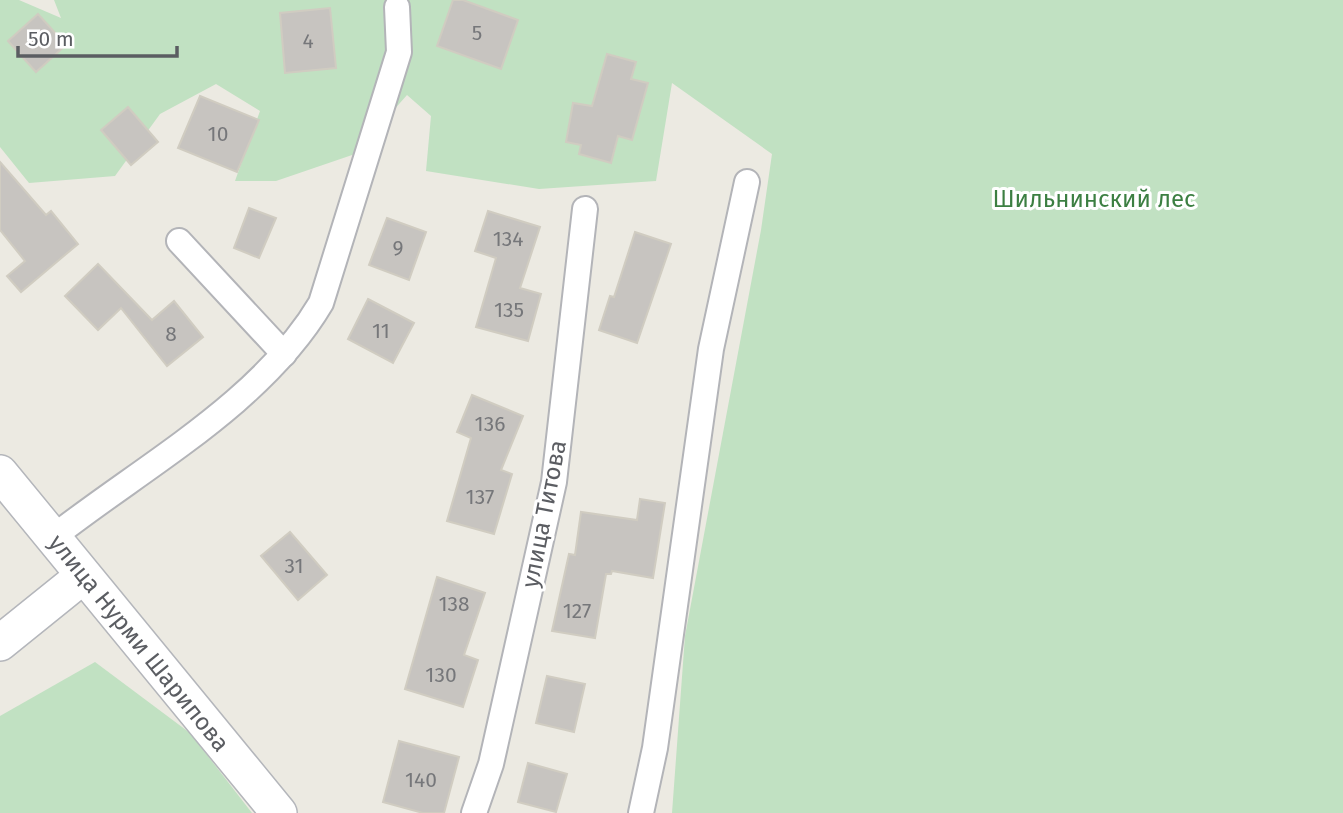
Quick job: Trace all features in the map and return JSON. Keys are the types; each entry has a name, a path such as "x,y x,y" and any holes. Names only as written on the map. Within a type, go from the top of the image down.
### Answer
{"street":[{"path":"52,538 227,407 285,354 303,333 321,303 399,52 397,7"},
{"path":"641,813 655,748 711,349 747,182"},
{"name":"улица Титова","path":"474,813 491,764 554,482 585,209"},
{"path":"179,241 285,354"},
{"name":"улица Нурми Шарипова","path":"0,473 279,813"},
{"path":"0,643 83,576"}],"green space":[{"name":"Шильнинский лес","path":"0,0 19,0 61,18 54,0 1343,0 1343,813 672,813 685,636 761,230 772,154 672,83 656,181 539,189 426,171 431,116 407,95 355,154 276,181 235,181 260,111 216,84 160,114 115,176 29,183 0,147"},
{"path":"95,662 190,733 252,813 0,813 0,716"}],"building":[{"path":"453,0 463,0 518,20 501,69 437,46"},
{"path":"330,8 336,68 285,73 280,13"},
{"path":"38,14 66,45 36,72 8,41"},
{"path":"607,54 636,62 631,79 648,83 632,140 618,136 611,163 579,154 581,145 566,142 573,103 592,106"},
{"path":"200,96 259,120 237,172 178,148"},
{"path":"128,107 158,142 131,165 101,130"},
{"path":"0,162 46,215 51,211 78,244 21,292 7,276 25,261 0,230"},
{"path":"249,208 276,218 259,258 234,248"},
{"path":"488,211 540,227 520,288 541,294 528,341 476,327 496,258 475,251"},
{"path":"387,218 426,232 409,280 369,265"},
{"path":"635,232 671,244 637,343 599,330 610,296 614,297"},
{"path":"98,264 152,320 174,301 203,337 167,366 121,308 98,330 65,296"},
{"path":"368,299 414,323 393,363 348,339"},
{"path":"472,395 523,416 501,470 512,474 494,534 447,521 471,438 457,432"},
{"path":"640,499 665,503 653,578 612,571 611,574 606,574 595,638 552,631 569,554 575,555 581,512 637,520"},
{"path":"290,532 327,575 298,600 261,556"},
{"path":"437,577 485,593 464,655 478,660 463,707 405,689"},
{"path":"547,676 585,684 574,732 536,723"},
{"path":"399,741 459,757 444,813 423,813 383,802"},
{"path":"528,763 567,774 556,812 518,802"}]}
